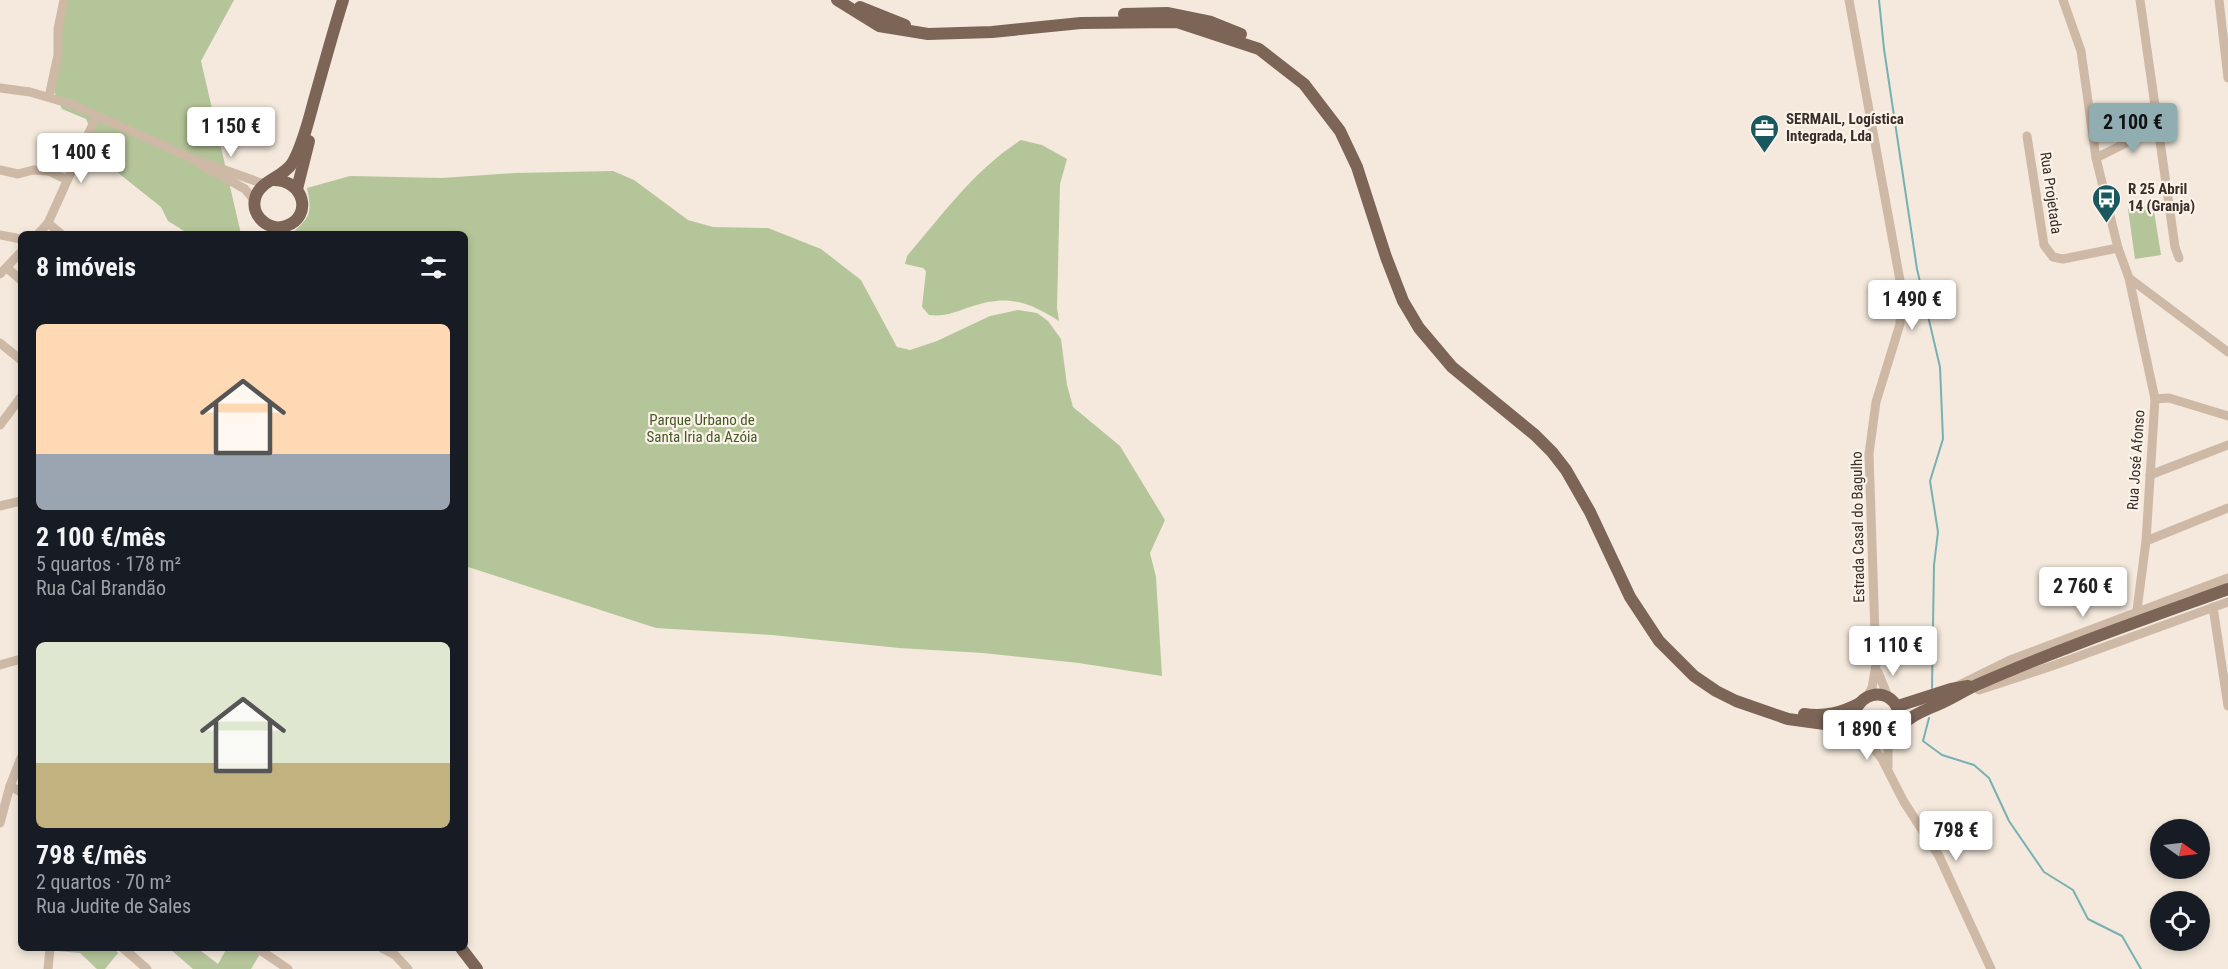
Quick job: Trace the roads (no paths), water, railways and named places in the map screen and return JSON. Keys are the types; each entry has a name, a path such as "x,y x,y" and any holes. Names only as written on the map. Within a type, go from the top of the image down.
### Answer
{"main road":[{"path":"268,182 282,180 291,183 302,198 299,216 283,231 275,228 266,229 255,210 254,200 258,191 268,182 285,172 297,153 343,0"},
{"path":"297,189 350,0"},
{"path":"837,0 879,26 928,34 992,32 1081,23 1177,22 1259,50 1304,84 1340,131 1357,167 1394,279 1419,328 1452,367 1535,435 1552,452 1566,470 1590,512 1629,597 1659,641 1687,670 1716,691 1752,708 1832,725 1881,741 1895,733 1917,713 1951,694"},
{"path":"850,0 862,9 920,31 983,29 1073,16 1167,13 1211,22 1252,39 1300,72 1334,112 1361,157 1410,298 1426,324 1443,348 1457,362 1540,430 1572,466 1585,485 1636,593 1664,638 1698,670 1719,684 1789,716 1829,715 1845,711 1874,695 1888,697 1898,706 1901,716 1895,733"},
{"path":"1898,706 1951,694 2228,589"},
{"path":"1862,735 1854,718 1863,700"},
{"path":"463,951 477,969"}],"street":[{"path":"49,97 58,55 58,29 64,0"},
{"name":"Estrada Casal do Bagulho","path":"1850,0 1901,286 1900,324 1876,402 1869,454 1876,665 1888,697"},
{"name":"Rua José Afonso","path":"2063,0 2081,51 2096,158 2118,248 2129,278 2155,399 2146,541 2137,610"},
{"path":"2140,0 2175,247 2179,258"},
{"path":"2219,0 2228,78"},
{"path":"0,88 49,97 97,115 191,158 268,182"},
{"path":"41,231 48,223 97,115"},
{"path":"2096,158 2158,127"},
{"name":"Rua Projetada","path":"2027,136 2043,245 2053,257 2063,258 2118,248"},
{"path":"191,158 213,173 245,189 254,200"},
{"path":"0,170 18,174 33,170 49,171 67,180"},
{"path":"48,223 57,231"},
{"path":"0,235 18,238"},
{"path":"18,255 3,271 18,278"},
{"path":"2129,278 2228,352"},
{"path":"0,343 18,358"},
{"path":"2155,399 2169,398 2228,416"},
{"path":"0,425 18,401"},
{"path":"2150,475 2228,445"},
{"path":"0,506 18,502"},
{"path":"2146,541 2228,508"},
{"path":"1951,694 2010,660 2137,610 2228,578"},
{"path":"1951,694 2052,666 2228,602"},
{"path":"2212,607 2228,706"},
{"path":"0,665 18,660"},
{"name":"Estrada Casal do Bagulho","path":"1863,700 1872,688 1876,665"},
{"path":"1889,770 1888,750 1895,733"},
{"path":"1862,735 1889,770 1904,802 1939,856 1991,969"},
{"path":"0,823 18,766"},
{"path":"10,786 18,790"},
{"path":"48,969 51,951"},
{"path":"126,951 147,969"},
{"path":"261,951 288,969"},
{"path":"388,951 395,955 408,969"}],"waterway":[{"path":"1879,0 1884,49 1917,269 1940,367 1943,439 1930,481 1938,532 1934,565 1932,688"},
{"path":"1929,718 1923,741 1942,755 1974,765 1989,778 2009,821 2044,872 2073,890 2088,919 2122,936 2141,969"}],"place":[{"name":"SERMAIL, Logística Integrada, Lda","path":"1765,154"},
{"name":"R 25 Abril 14 (Granja)","path":"2107,224"}],"park label":[{"name":"Parque Urbano de Santa Iria da Azóia","path":"702,428"}]}
